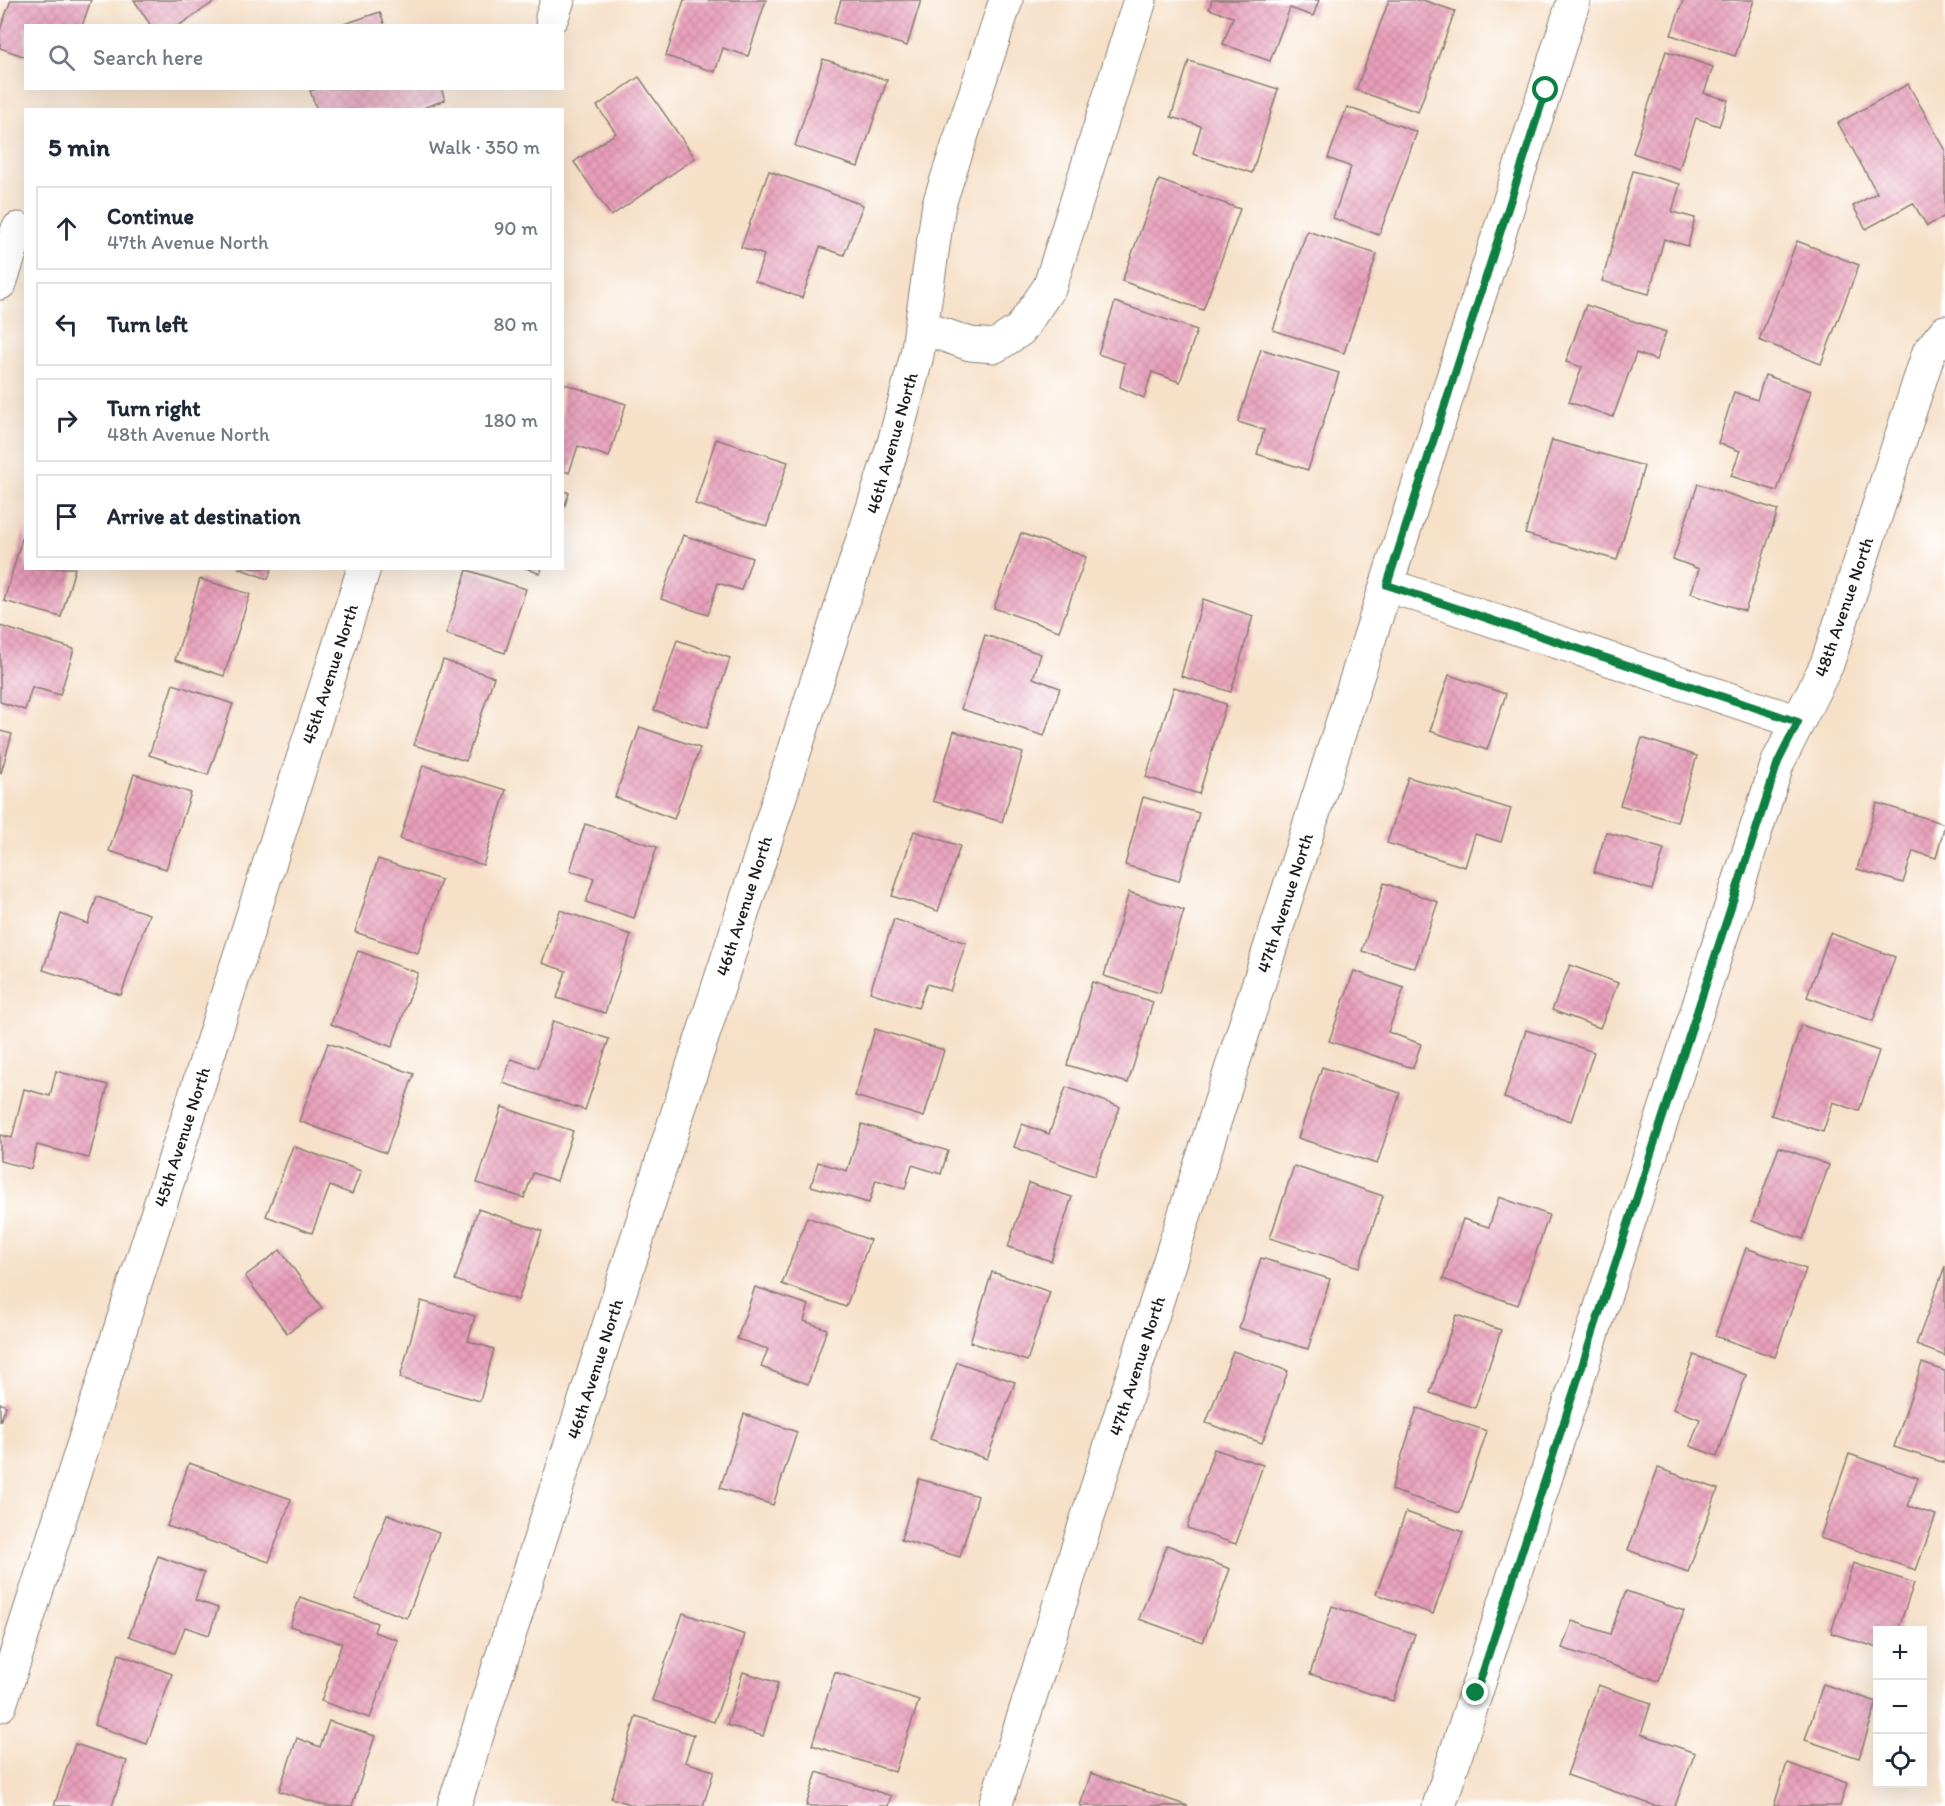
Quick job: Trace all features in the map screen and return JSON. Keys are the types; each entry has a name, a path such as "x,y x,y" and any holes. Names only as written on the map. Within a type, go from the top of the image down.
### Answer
{"street":[{"name":"46th Avenue North","path":"454,1806 894,443 917,355 939,204 1006,0"},
{"path":"921,327 970,344 995,346 1020,330 1050,286 1140,0"},
{"name":"47th Avenue North","path":"995,1806 1574,0"},
{"path":"0,283 18,229"},
{"name":"48th Avenue North","path":"1439,1806 1774,773 1827,664 1929,352 1945,332"},
{"name":"45th Avenue North","path":"0,1705 363,570"},
{"path":"1387,585 1798,722"}],"building":[{"path":"11,0 91,0 83,24 24,24 24,56 0,48 0,30"},
{"path":"134,0 217,0 181,24 150,24"},
{"path":"684,0 766,0 748,56 723,48 715,72 666,56"},
{"path":"841,0 921,0 907,46 834,23"},
{"path":"1212,0 1319,0 1313,16 1290,8 1270,61 1223,44 1233,17 1209,9"},
{"path":"1389,0 1423,0 1455,11 1418,112 1356,90"},
{"path":"1683,0 1754,0 1735,56 1671,35"},
{"path":"380,12 384,24 344,24"},
{"path":"1666,51 1713,67 1704,93 1728,100 1719,126 1696,118 1679,169 1633,153"},
{"path":"823,59 887,80 858,167 795,146"},
{"path":"1189,61 1278,89 1252,173 1193,154 1201,126 1171,117"},
{"path":"639,77 695,158 611,216 574,162 616,133 597,106"},
{"path":"1908,84 1945,149 1945,216 1927,226 1913,203 1866,229 1853,206 1877,193 1838,123"},
{"path":"442,90 445,100 423,108 316,108 310,91"},
{"path":"1347,107 1417,132 1379,235 1333,218 1351,167 1328,158"},
{"path":"769,171 863,205 844,255 820,247 802,298 755,281 764,255 741,247"},
{"path":"1633,171 1680,184 1672,212 1695,218 1688,246 1664,239 1649,294 1602,281"},
{"path":"1159,180 1240,209 1203,310 1122,281"},
{"path":"1307,231 1377,254 1344,353 1273,330"},
{"path":"1797,241 1859,265 1821,364 1759,340"},
{"path":"1115,302 1197,330 1180,382 1152,372 1144,398 1120,387 1125,363 1098,354"},
{"path":"1586,305 1666,332 1656,360 1636,353 1613,417 1569,402 1582,367 1566,362"},
{"path":"1261,349 1339,373 1308,470 1257,454 1264,430 1238,422"},
{"path":"1765,375 1811,391 1777,491 1731,476 1740,451 1718,443 1734,392 1757,400"},
{"path":"564,384 626,404 609,457 578,446 569,473 564,471"},
{"path":"716,439 788,462 767,526 695,504"},
{"path":"1552,440 1644,466 1617,560 1525,534"},
{"path":"1698,484 1778,510 1745,611 1691,593 1699,569 1673,559"},
{"path":"564,491 569,493 564,508"},
{"path":"24,531 24,570 74,570 61,617 4,601"},
{"path":"1021,533 1086,557 1059,631 994,608"},
{"path":"683,535 752,558 741,590 718,583 708,615 661,599"},
{"path":"243,570 271,570 268,579"},
{"path":"467,570 526,589 505,653 446,634"},
{"path":"200,579 250,594 224,676 175,660"},
{"path":"1203,599 1253,616 1231,692 1181,676"},
{"path":"0,626 74,649 60,695 32,687 25,710 0,702"},
{"path":"985,635 1041,654 1033,678 1060,688 1044,736 961,709"},
{"path":"677,640 730,658 707,728 654,710"},
{"path":"443,660 494,677 466,761 414,745"},
{"path":"1449,675 1506,694 1487,750 1430,731"},
{"path":"173,684 233,704 208,775 149,755"},
{"path":"1174,687 1226,704 1199,794 1146,777"},
{"path":"640,727 700,748 674,819 615,797"},
{"path":"0,731 12,734 1,773 0,773"},
{"path":"954,731 1023,753 1002,822 933,801"},
{"path":"1642,738 1697,756 1677,822 1620,805"},
{"path":"423,765 506,790 483,865 400,839"},
{"path":"134,774 191,793 166,869 109,851"},
{"path":"1408,777 1511,809 1501,842 1475,834 1465,867 1387,843"},
{"path":"1143,797 1199,813 1179,881 1125,865"},
{"path":"1877,803 1945,824 1936,858 1913,851 1903,883 1857,869"},
{"path":"585,824 657,847 634,918 586,902 594,878 570,871"},
{"path":"914,831 960,846 938,911 892,896"},
{"path":"1606,832 1664,849 1652,890 1594,872"},
{"path":"378,859 441,880 418,953 355,932"},
{"path":"1384,883 1438,902 1415,968 1362,951"},
{"path":"1129,892 1184,910 1160,993 1104,976"},
{"path":"97,897 149,914 121,995 43,970 61,914 88,924"},
{"path":"560,910 631,935 605,1013 557,998 566,971 542,963"},
{"path":"894,919 966,943 950,991 927,984 918,1008 870,992"},
{"path":"1830,933 1895,957 1873,1021 1807,997"},
{"path":"358,951 418,973 392,1047 331,1024"},
{"path":"1570,965 1618,983 1600,1028 1552,1010"},
{"path":"1354,971 1404,988 1388,1032 1421,1044 1413,1068 1329,1041"},
{"path":"1092,982 1153,1002 1128,1083 1067,1065"},
{"path":"553,1021 609,1039 585,1110 503,1083 511,1059 538,1068"},
{"path":"1801,1025 1879,1051 1859,1111 1833,1102 1823,1132 1771,1115"},
{"path":"875,1029 944,1050 924,1117 855,1096"},
{"path":"1526,1030 1594,1052 1571,1121 1504,1098"},
{"path":"328,1043 414,1074 386,1153 299,1121"},
{"path":"1322,1067 1400,1093 1377,1164 1298,1138"},
{"path":"56,1071 108,1085 89,1158 37,1145 31,1169 0,1161 0,1135 12,1138 24,1089 50,1096"},
{"path":"1066,1087 1120,1107 1094,1176 1014,1147 1022,1124 1049,1134"},
{"path":"502,1107 573,1131 557,1181 533,1173 524,1198 477,1183"},
{"path":"862,1124 948,1151 941,1174 912,1165 905,1189 876,1180 869,1203 811,1186 818,1162 847,1171"},
{"path":"293,1146 361,1171 352,1194 330,1186 312,1233 266,1216"},
{"path":"1779,1147 1829,1165 1803,1239 1752,1221"},
{"path":"1294,1166 1383,1196 1359,1267 1270,1238"},
{"path":"1029,1183 1072,1197 1051,1261 1008,1247"},
{"path":"1499,1197 1549,1215 1518,1305 1443,1279 1463,1219 1489,1227"},
{"path":"478,1209 542,1231 518,1300 455,1280"},
{"path":"807,1217 870,1240 846,1307 782,1284"},
{"path":"1746,1248 1806,1269 1775,1357 1715,1336"},
{"path":"280,1250 322,1308 287,1333 245,1276"},
{"path":"1261,1258 1330,1279 1308,1349 1239,1328"},
{"path":"1945,1266 1945,1356 1916,1345"},
{"path":"992,1272 1050,1292 1027,1361 970,1342"},
{"path":"755,1287 809,1305 804,1321 827,1329 808,1384 761,1367 768,1349 737,1339"},
{"path":"421,1301 475,1316 468,1341 494,1349 480,1401 400,1378"},
{"path":"1456,1315 1501,1330 1475,1408 1430,1393"},
{"path":"1233,1351 1288,1371 1262,1443 1206,1423"},
{"path":"1694,1355 1746,1375 1717,1456 1690,1446 1700,1419 1673,1409"},
{"path":"957,1362 1015,1382 987,1459 930,1439"},
{"path":"1922,1363 1945,1371 1945,1463 1894,1447"},
{"path":"0,1403 6,1406 0,1422"},
{"path":"1417,1408 1487,1431 1460,1513 1391,1490"},
{"path":"744,1414 797,1432 773,1505 720,1488"},
{"path":"1214,1449 1263,1465 1236,1544 1187,1528"},
{"path":"1849,1454 1918,1478 1908,1506 1936,1515 1916,1570 1820,1538"},
{"path":"189,1463 291,1499 269,1562 167,1526"},
{"path":"1658,1468 1718,1489 1688,1572 1628,1550"},
{"path":"919,1479 978,1496 960,1557 901,1540"},
{"path":"1406,1512 1463,1532 1433,1614 1376,1594"},
{"path":"387,1514 439,1533 407,1618 355,1599"},
{"path":"1167,1545 1230,1569 1203,1642 1139,1619"},
{"path":"158,1556 204,1573 195,1600 218,1608 209,1635 185,1627 175,1653 129,1636"},
{"path":"1853,1563 1914,1583 1899,1626 1873,1626 1873,1646 1831,1633"},
{"path":"1626,1591 1684,1611 1659,1681 1562,1648 1572,1621 1610,1634"},
{"path":"300,1597 377,1623 374,1632 398,1640 370,1718 321,1701 342,1643 290,1626"},
{"path":"1332,1606 1415,1634 1393,1701 1310,1674"},
{"path":"683,1613 745,1635 714,1722 652,1700"},
{"path":"119,1654 172,1674 147,1744 94,1725"},
{"path":"743,1672 778,1683 763,1736 727,1725"},
{"path":"835,1672 919,1700 895,1772 812,1745"},
{"path":"1823,1684 1873,1701 1873,1714 1859,1758 1805,1740"},
{"path":"1598,1685 1651,1703 1641,1734 1695,1753 1675,1806 1656,1806 1567,1775"},
{"path":"636,1716 694,1735 685,1762 714,1771 703,1806 636,1806 611,1798"},
{"path":"329,1721 375,1736 352,1806 326,1806 279,1791 297,1738 320,1747"},
{"path":"75,1744 127,1761 112,1806 54,1806"},
{"path":"1787,1763 1847,1783 1840,1806 1774,1806"},
{"path":"817,1772 891,1796 888,1806 806,1806"},
{"path":"1091,1773 1188,1806 1080,1806"}],"route":[{"path":"1476,1693 1778,762 1798,722 1387,585 1546,90"}]}
